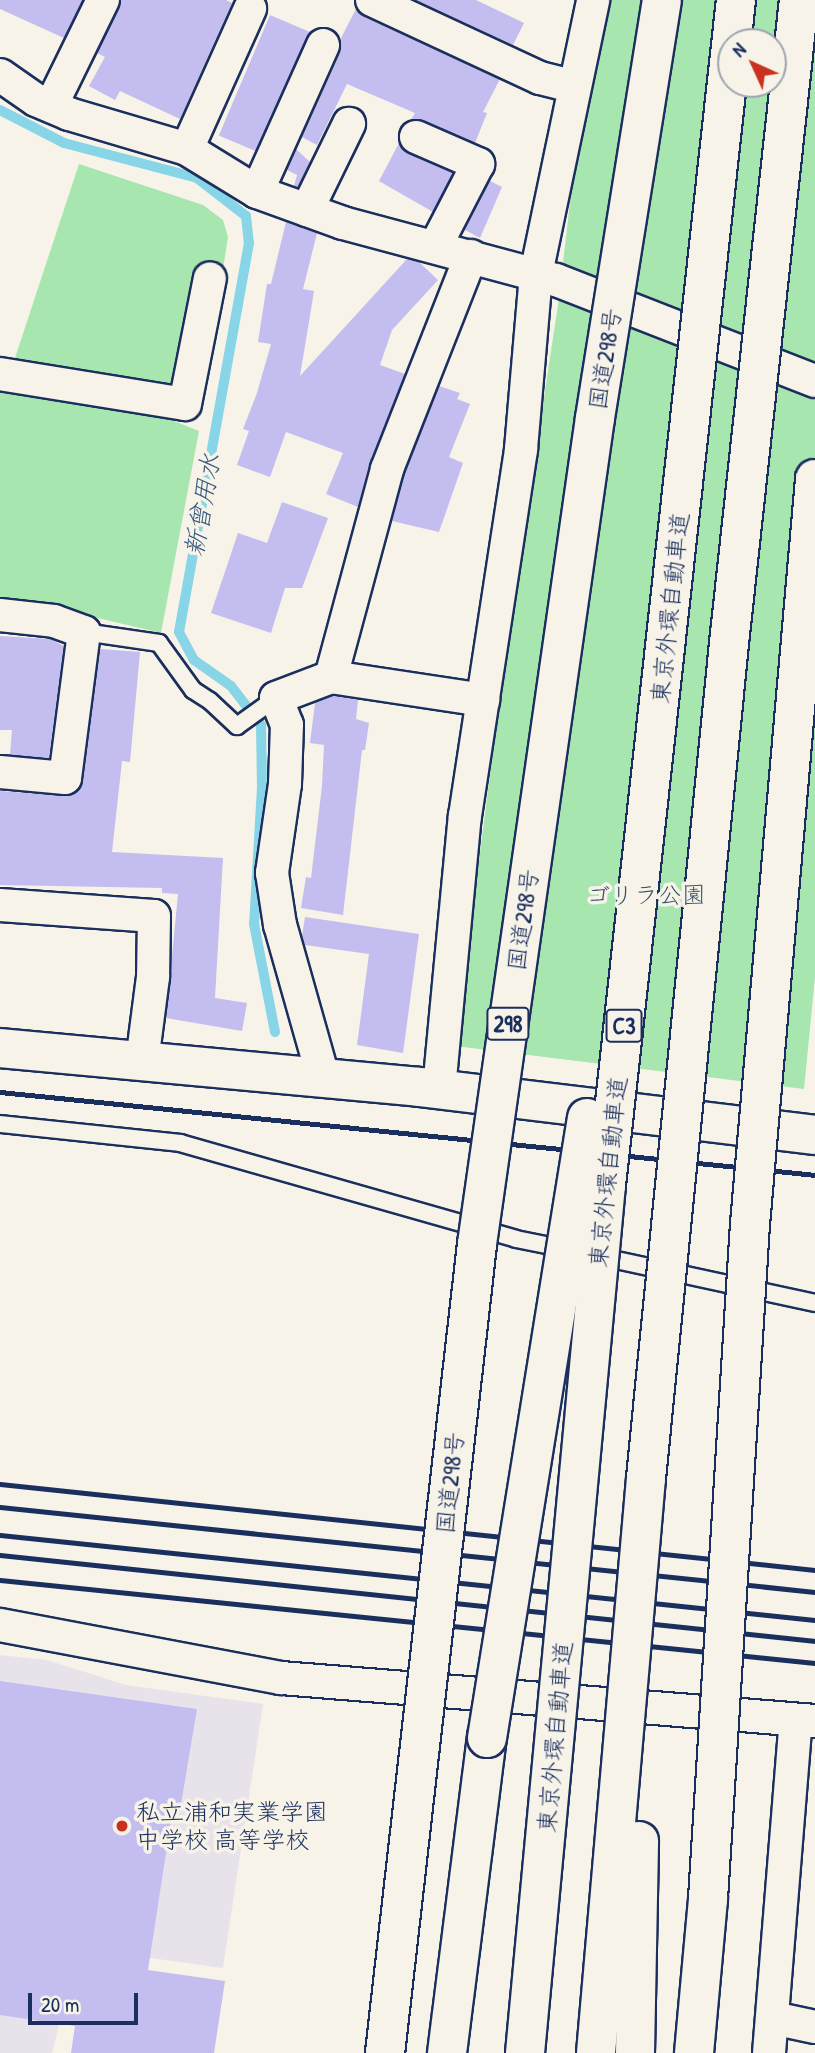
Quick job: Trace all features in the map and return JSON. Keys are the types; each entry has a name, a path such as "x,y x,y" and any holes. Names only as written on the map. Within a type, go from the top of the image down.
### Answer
{"main road":[{"name":"国道298号","path":"386,2053 477,1244 595,418 663,0"},
{"name":"東京外環自動車道","path":"525,2053 606,1185 736,0"},
{"path":"596,2053 646,1478 730,634 799,0"},
{"path":"694,2053 708,1899 750,1224 815,479"},
{"path":"447,2053 487,1738 580,1177 632,769 668,629"},
{"path":"0,1048 439,1089 815,1135"},
{"path":"635,2053 646,1478"}],"street":[{"path":"51,106 103,0"},
{"path":"372,0 540,78 573,86"},
{"path":"439,1089 465,816 521,449 536,274 593,0"},
{"path":"187,149 250,9"},
{"path":"257,191 323,46"},
{"path":"0,75 51,106 187,149 257,191 307,210 343,223 536,274 815,381"},
{"path":"307,210 349,124"},
{"path":"416,137 478,164 435,247"},
{"path":"331,677 387,469 471,256"},
{"path":"0,374 185,404 210,278"},
{"path":"0,615 54,621 85,632 65,778 0,772"},
{"path":"324,1080 280,925 272,873 285,784 287,725 275,699 331,677 483,700"},
{"path":"0,905 154,916 153,977 142,1062"},
{"path":"0,1625 281,1678 805,1721 769,2053"},
{"path":"773,2018 815,2027"}],"lane":[{"path":"85,632 159,643 193,690 210,701 237,726 275,699"},
{"path":"0,1124 180,1143 516,1239 815,1303"}],"shaded area":[{"name":"私立浦和実業学園 中学校 高等学校","path":"0,1655 47,1660 126,1685 263,1704 223,1968 78,1948 52,2053 0,2053"}],"green space":[{"name":"ゴリラ公園","path":"604,0 815,0 815,977 804,1089 455,1046 508,636 559,298 583,89"},
{"path":"79,164 203,205 223,220 228,237 222,275 183,378 166,394 14,361"},
{"path":"0,388 169,419 199,431 161,633 60,609 0,602"}],"building":[{"path":"0,0 83,0 64,38 0,9"},
{"path":"121,0 226,0 232,3 180,119 120,91 115,100 89,86 105,57 97,53"},
{"path":"416,0 476,0 524,23 513,45"},
{"path":"356,9 364,17 500,79 483,112 487,113 475,143 423,120 411,120 415,113 347,84 317,145 302,137 340,53 340,40"},
{"path":"270,15 311,32 259,153 219,136"},
{"path":"399,143 409,154 453,173 433,212 379,181"},
{"path":"296,149 310,162 298,187 294,186 297,175 287,170"},
{"path":"490,181 502,187 480,238 465,230"},
{"path":"286,222 317,233 303,289 314,291 300,376 407,259 419,262 438,280 392,330 380,365 405,374 370,462 358,507 326,494 343,453 286,432 270,477 237,465 249,431 243,429 271,344 258,342 267,284 271,284"},
{"path":"439,386 460,393 457,399 470,404 449,457 463,463 439,532 392,521 404,475"},
{"path":"282,502 328,518 302,588 285,588 271,633 211,613 238,533 267,543"},
{"path":"0,636 50,639 64,646 49,758 10,755 12,730 0,730"},
{"path":"100,649 140,652 130,762 122,761 112,852 223,858 215,998 247,1003 242,1031 166,1018 178,894 162,893 162,888 0,885 0,791 63,796 73,794 80,788"},
{"path":"333,696 358,700 356,719 369,723 365,750 362,750 343,915 301,908 306,877 311,878 322,786 324,745 310,743 315,703"},
{"path":"305,917 419,934 403,1053 357,1045 369,954 305,945 302,936"},
{"name":"私立浦和実業学園 中学校 高等学校","path":"0,1681 197,1709 179,1816 172,1814 148,1970 225,1981 214,2053 71,2053 75,2026 0,2015"}],"waterway":[{"name":"新曾用水","path":"0,110 64,143 197,178 246,216 249,243 179,632 194,660 231,686 261,725 262,787 254,924 275,1032"}],"railway":[{"path":"0,1092 815,1175"},
{"path":"0,1484 815,1570"},
{"path":"0,1507 815,1592"},
{"path":"0,1535 815,1620"},
{"path":"0,1555 815,1641"},
{"path":"0,1580 815,1663"}],"place":[{"name":"私立浦和実業学園 中学校 高等学校","path":"122,1826"}]}
